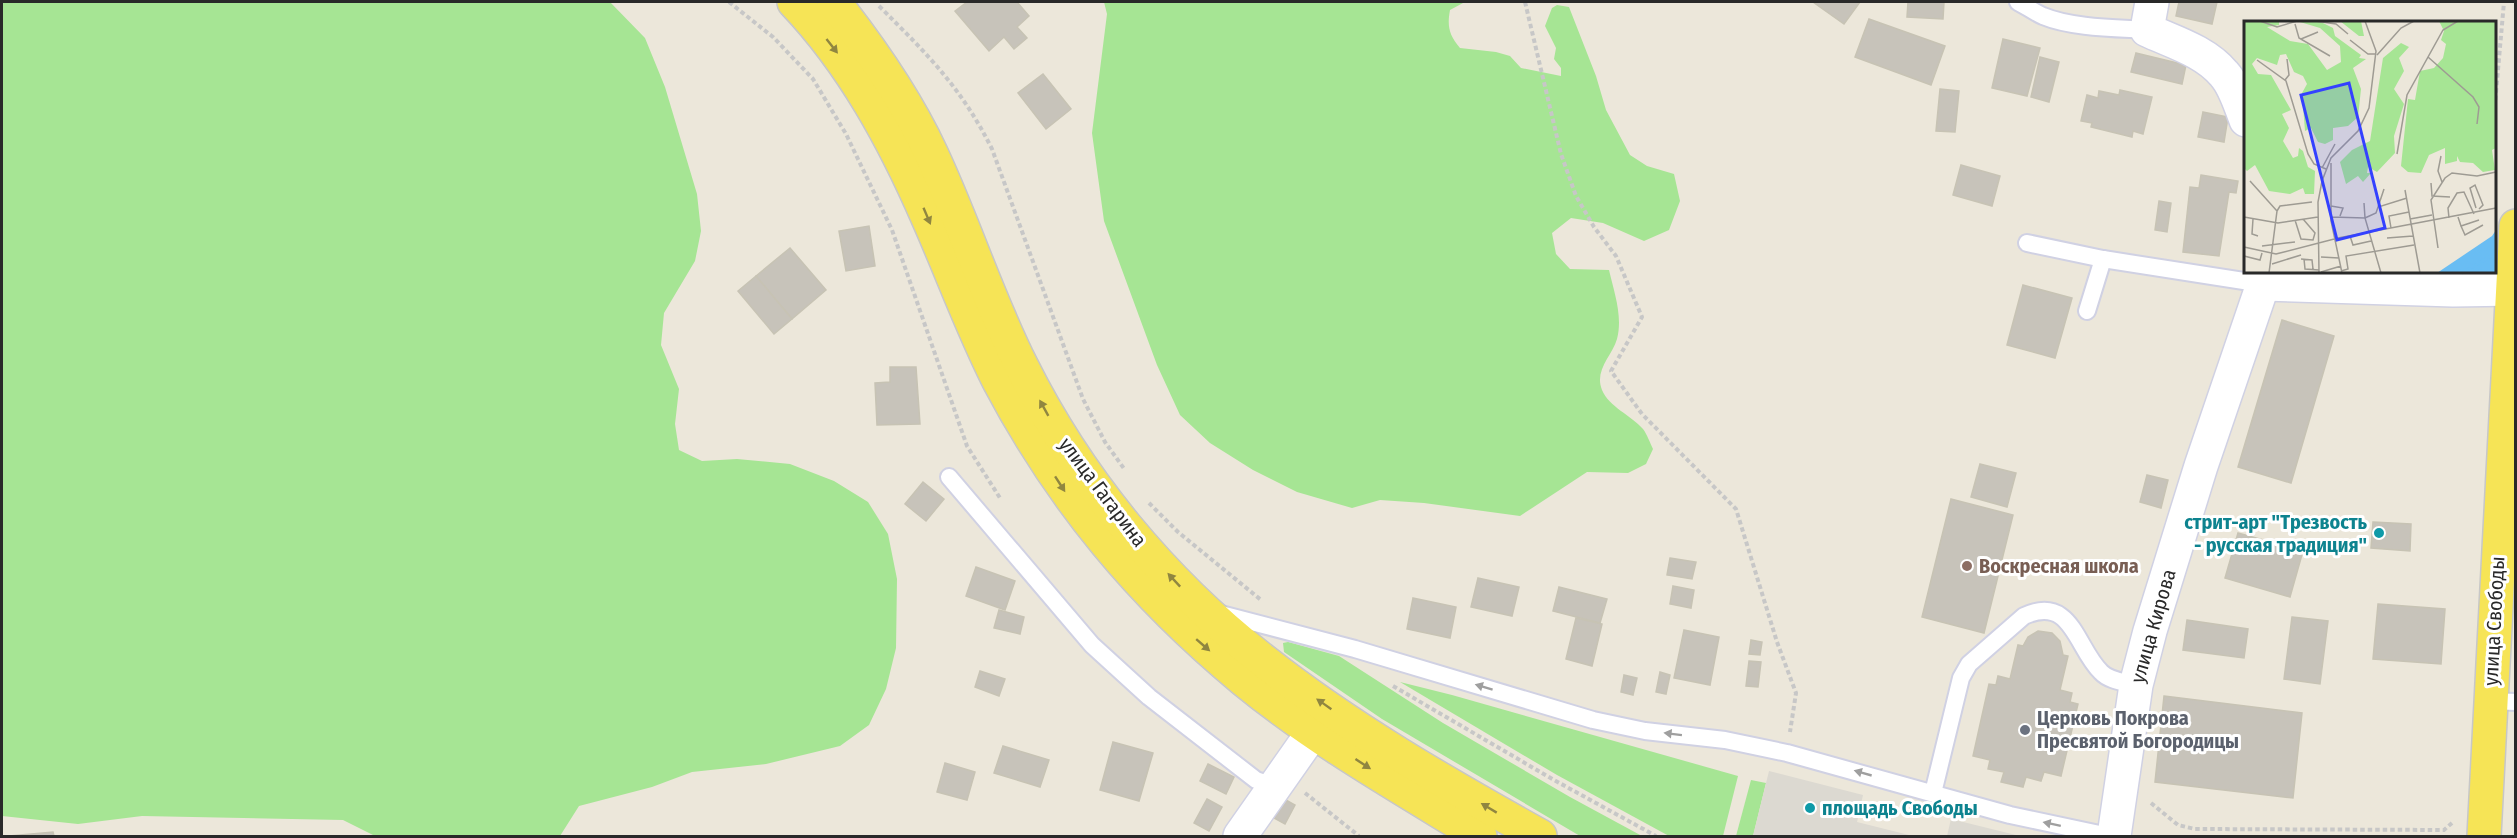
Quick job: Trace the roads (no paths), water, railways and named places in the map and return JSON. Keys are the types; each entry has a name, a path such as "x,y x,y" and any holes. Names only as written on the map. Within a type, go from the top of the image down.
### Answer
{"main road":[{"name":"улица Гагарина","path":"794,2 834,49 882,123 912,181 998,378 1030,438 1095,532 1166,610 1245,681 1313,732 1480,837"},
{"name":"улица Гагарина","path":"834,2 884,70 930,151 1021,366 1052,423 1114,513 1166,572 1263,661 1329,709 1414,763 1540,837"},
{"name":"улица Свободы","path":"2484,837 2503,701 2516,226"}],"street":[{"path":"2150,16 2225,74 2244,116"},
{"path":"2264,278 2453,290 2514,289"},
{"name":"улица Кирова","path":"2114,837 2136,684 2200,466 2264,278"},
{"path":"1240,837 1313,732"}],"lane":[{"path":"2018,2 2057,20 2108,28 2150,16"},
{"path":"2027,243 2103,259 2264,278"},
{"path":"2087,311 2103,259"},
{"path":"949,477 1092,645 1149,697 1256,780 1265,783 1282,779"},
{"path":"1206,610 1354,649 1593,720 1645,731 1725,740 1787,753 2010,814 2109,837"},
{"path":"1933,793 1961,678 1969,664 2024,616 2046,611 2057,614 2073,629 2102,674 2136,684"}],"place":[{"name":"стрит-арт \"Трезвость - русская традиция\"","path":"2379,533"},
{"name":"Воскресная школа","path":"1967,566"},
{"name":"Церковь Покрова Пресвятой Богородицы","path":"2025,730"},
{"name":"площадь Свободы","path":"1810,808"}]}
